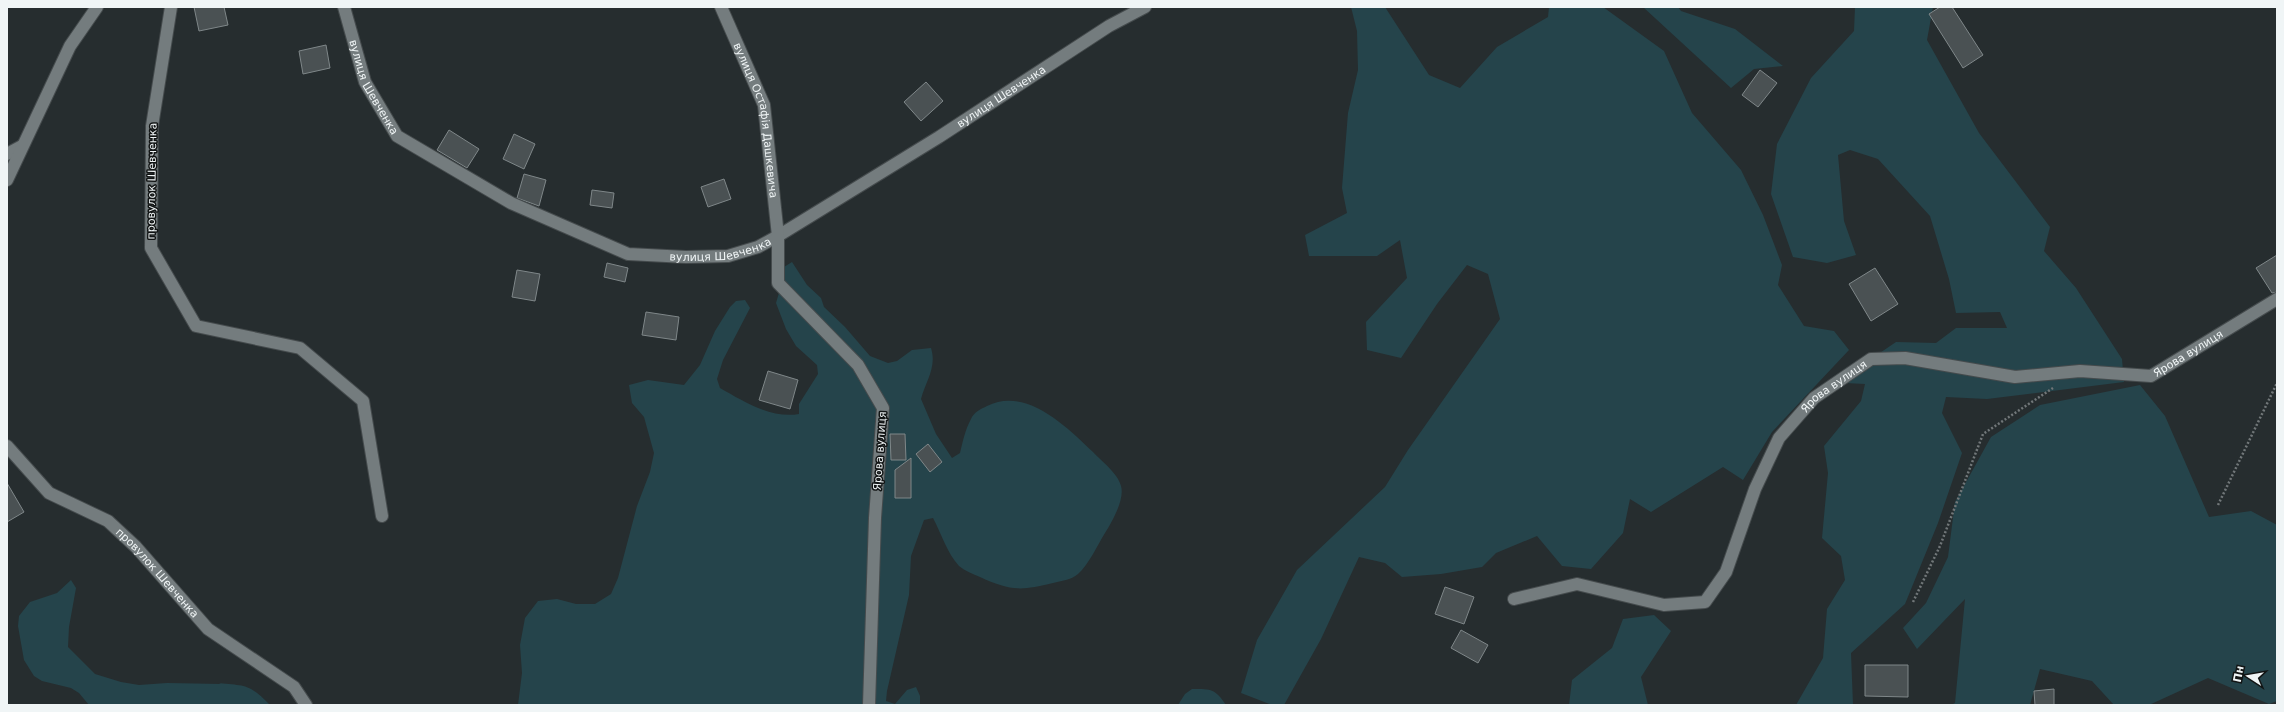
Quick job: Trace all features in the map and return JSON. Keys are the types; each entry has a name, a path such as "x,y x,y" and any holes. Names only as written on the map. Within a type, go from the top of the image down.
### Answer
{"street":[{"path":"7,180 70,46 97,7"},
{"name":"провулок Шевченка","path":"171,7 152,126 151,248 196,326 300,348 363,401 382,516"},
{"name":"вулиця Шевченка","path":"344,7 365,82 397,136 511,203 628,254 686,257 728,256 758,247 939,137 1109,26 1145,7"},
{"name":"вулиця Остафія Дашкевича","path":"721,7 764,105 778,236"},
{"path":"7,154 22,146"},
{"name":"Ярова вулиця","path":"778,236 778,283 858,365 884,408 875,518 869,705"},
{"name":"Ярова вулиця","path":"1514,599 1577,584 1664,605 1705,602 1726,572 1755,489 1779,438 1814,398 1871,359 1905,358 2015,378 2080,371 2151,376 2277,299"},
{"name":"провулок Шевченка","path":"7,446 49,493 108,521 136,547 208,629 294,687 306,705"}],"path":[{"path":"2218,505 2277,383"},
{"path":"1913,602 1940,546 1983,434 2054,388"}],"shaded area":[{"path":"1351,7 1385,7 1429,75 1460,88 1497,47 1548,17 1549,7 1603,7 1664,51 1692,113 1741,170 1763,215 1782,265 1778,285 1804,326 1834,331 1849,350 1772,432 1743,480 1723,467 1651,512 1630,499 1623,533 1591,569 1562,566 1537,536 1496,553 1482,567 1441,574 1402,577 1385,563 1359,557 1321,639 1284,705 1272,705 1241,693 1257,640 1297,570 1385,487 1408,450 1500,319 1488,274 1467,265 1437,304 1401,358 1367,350 1366,322 1407,278 1400,240 1377,256 1309,256 1305,235 1347,213 1342,188 1348,113 1358,70 1357,31"},
{"path":"1643,7 1678,7 1681,11 1735,29 1783,66 1754,69 1731,88"},
{"path":"1855,7 1933,7 1927,40 1979,133 2050,227 2044,251 2076,288 2122,359 2124,382 1987,399 1946,397 1942,413 1962,453 1938,523 1905,604 1851,653 1853,705 1796,705 1823,658 1827,609 1845,580 1841,556 1822,538 1828,473 1824,446 1861,401 1865,384 1845,383 1865,363 1896,342 1936,343 1956,328 2007,328 2000,312 1956,313 1949,279 1930,216 1878,159 1850,150 1838,155 1844,221 1856,255 1827,263 1793,257 1771,194 1777,144 1811,78 1854,31"},
{"path":"792,262 807,285 821,298 824,307 845,327 870,356 888,363 897,361 912,350 931,348 933,361 932,368 921,399 936,434 952,458 960,453 967,427 972,417 976,413 987,406 1002,401 1016,401 1031,405 1058,421 1083,442 1109,468 1116,476 1121,486 1122,491 1120,504 1089,560 1078,574 1063,581 1024,588 1008,587 991,582 966,571 959,566 948,549 933,518 924,520 911,556 909,595 886,701 895,704 907,690 916,687 920,696 920,705 518,705 522,673 520,645 525,618 538,601 557,599 576,604 595,604 611,594 618,578 637,506 650,472 654,453 644,417 632,403 629,385 648,380 684,385 700,365 715,331 730,307 736,301 745,300 750,308 723,360 717,379 720,388 758,408 778,414 799,414 799,404 818,374 817,365 796,346 786,329 776,303 784,267"},
{"path":"2140,385 2165,416 2209,517 2251,511 2277,525 2277,701 2269,704 2208,678 2149,705 2114,705 2092,681 2040,669 2030,705 1951,705 1955,703 1965,599 1917,649 1903,628 1926,603 1948,557 1955,502 1991,437 2040,405"},
{"path":"71,580 76,588 69,627 68,647 95,674 121,682 139,685 167,683 221,684 219,683 242,686 247,687 257,693 270,705 89,705 79,693 71,688 42,681 34,676 24,660 18,626 19,616 30,602 57,593"},
{"path":"1654,615 1671,631 1641,677 1648,705 1569,705 1572,680 1612,648 1623,619"},
{"path":"1192,689 1212,691 1219,696 1226,705 1178,705 1185,694"}],"building":[{"path":"194,7 224,7 228,25 199,31"},
{"path":"1940,7 1952,7 1983,55 1963,68 1929,14"},
{"path":"326,45 330,68 303,74 299,51"},
{"path":"1760,70 1777,83 1758,107 1742,95"},
{"path":"926,82 943,101 921,121 904,102"},
{"path":"449,130 479,149 467,168 437,150"},
{"path":"514,134 535,144 524,169 503,159"},
{"path":"524,174 546,180 539,206 517,198"},
{"path":"724,179 731,199 708,207 701,187"},
{"path":"592,190 614,193 612,208 590,205"},
{"path":"2277,255 2277,292 2272,293 2256,268"},
{"path":"607,263 628,268 625,282 604,277"},
{"path":"1875,268 1898,304 1871,321 1849,284"},
{"path":"517,270 540,274 535,301 512,297"},
{"path":"646,312 679,317 676,340 642,335"},
{"path":"768,371 798,380 790,409 759,400"},
{"path":"890,434 905,434 906,460 891,460"},
{"path":"928,444 942,462 930,472 916,454"},
{"path":"911,458 911,498 895,498 895,470"},
{"path":"7,483 24,512 7,522"},
{"path":"1445,587 1474,597 1464,624 1435,614"},
{"path":"1461,630 1488,645 1478,663 1451,648"},
{"path":"1865,665 1908,665 1908,697 1865,696"},
{"path":"2054,689 2054,705 2035,705 2034,691"}]}
